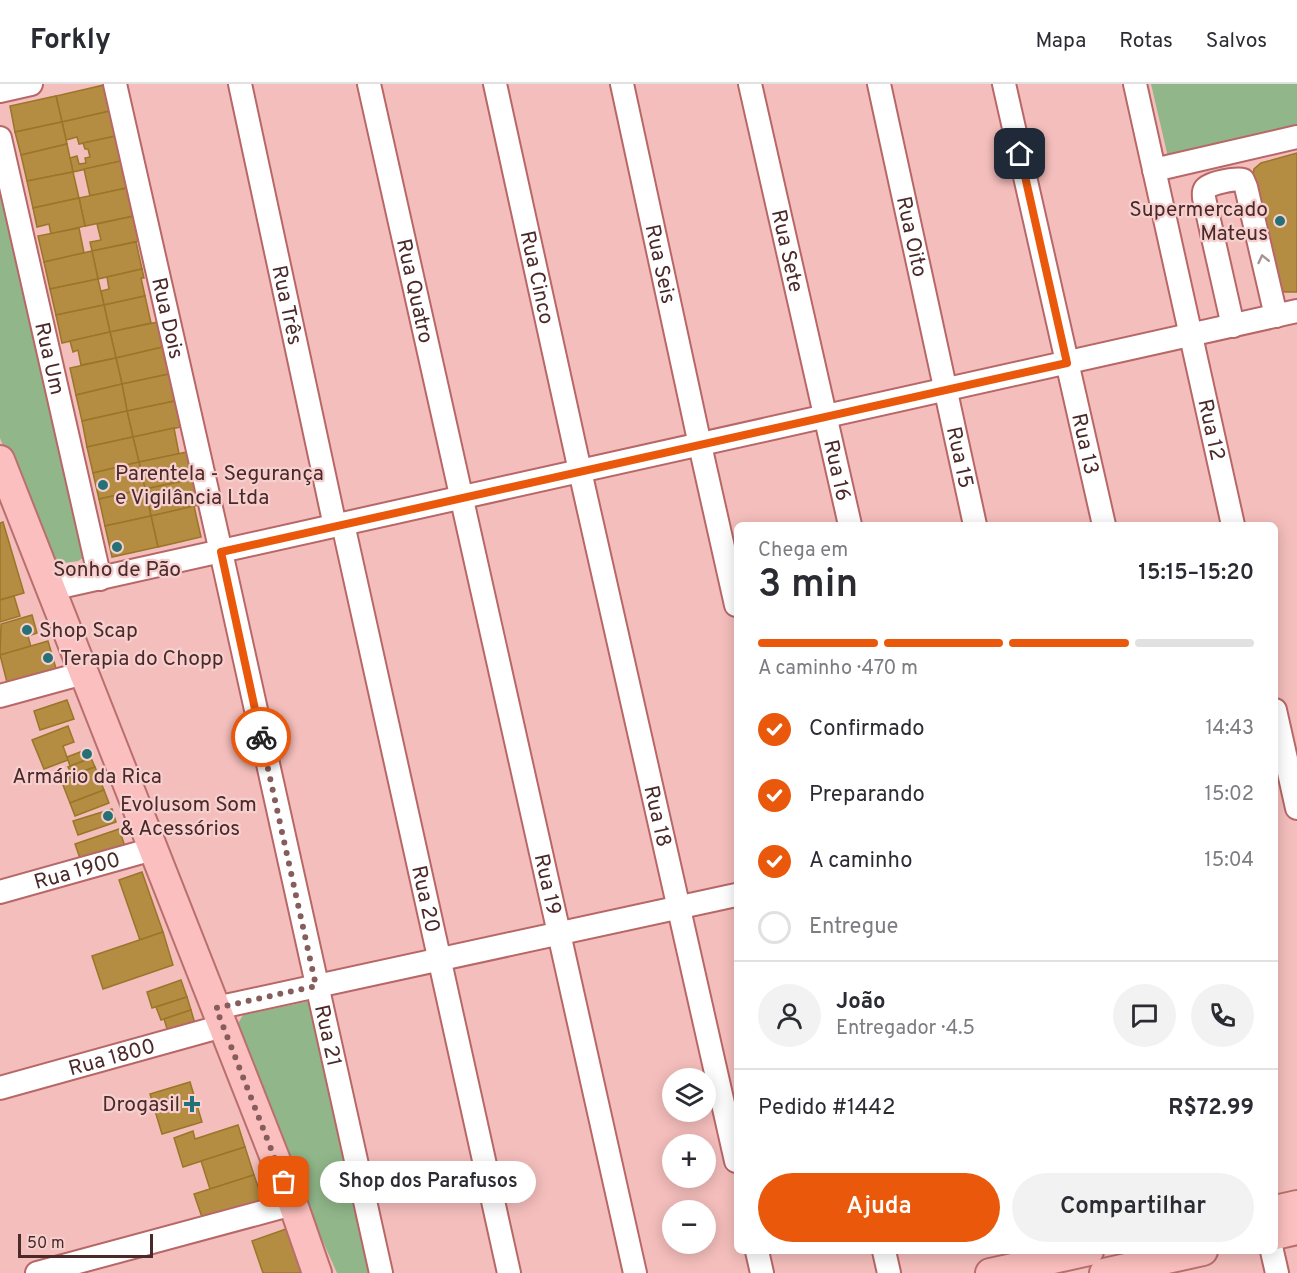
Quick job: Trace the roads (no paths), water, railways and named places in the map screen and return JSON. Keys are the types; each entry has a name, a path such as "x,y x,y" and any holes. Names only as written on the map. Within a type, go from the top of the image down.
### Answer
{"main road":[{"path":"0,460 6,494 51,590 293,1204 317,1273"},
{"path":"293,1204 327,1273"},
{"path":"1278,1209 1297,1205"},
{"path":"1278,1234 1297,1230"},
{"path":"990,1273 1017,1264 1072,1254"},
{"path":"1114,1272 1190,1254"}],"street":[{"path":"0,91 31,84"},
{"name":"Rua Dois","path":"115,84 221,552"},
{"name":"Rua Três","path":"240,84 339,525"},
{"name":"Rua Quatro","path":"369,84 462,498"},
{"name":"Rua Cinco","path":"495,84 580,471"},
{"name":"Rua Seis","path":"622,84 734,596"},
{"name":"Rua Sete","path":"750,84 826,416"},
{"name":"Rua Oito","path":"879,84 946,390"},
{"name":"Rua 13","path":"1004,84 1103,522"},
{"name":"Rua 12","path":"1135,84 1232,522"},
{"path":"1154,170 1297,137"},
{"name":"Rua Um","path":"0,138 100,579"},
{"path":"51,590 826,416 946,390 1191,335 1233,326 1286,314 1246,187 1243,180 1237,179 1210,185 1204,193 1233,326"},
{"name":"Rua 15","path":"946,390 974,522"},
{"name":"Rua 16","path":"826,416 849,522"},
{"name":"Rua 18","path":"580,471 734,1152"},
{"name":"Rua 19","path":"462,498 635,1273"},
{"name":"Rua 20","path":"339,525 509,1273"},
{"name":"Rua 21","path":"221,552 381,1273"},
{"path":"0,696 84,673"},
{"path":"1278,725 1297,808"},
{"name":"Rua 1900","path":"0,892 153,849"},
{"name":"Rua 1800","path":"0,1088 316,986 734,895"},
{"path":"37,1273 293,1204"},
{"path":"758,1254 762,1273"},
{"path":"885,1254 890,1273"},
{"path":"1273,1254 1277,1273"}],"place":[{"name":"Supermercado Mateus","path":"1280,221"},
{"name":"Parentela - Segurança e Vigilância Ltda","path":"103,485"},
{"name":"Sonho de Pão","path":"117,547"},
{"name":"Shop Scap","path":"27,630"},
{"name":"Terapia do Chopp","path":"48,658"},
{"name":"Armário da Rica","path":"87,754"},
{"name":"Evolusom Som & Acessórios","path":"108,816"},
{"name":"Drogasil","path":"192,1104"},
{"name":"Shop dos Parafusos","path":"284,1182"}]}
